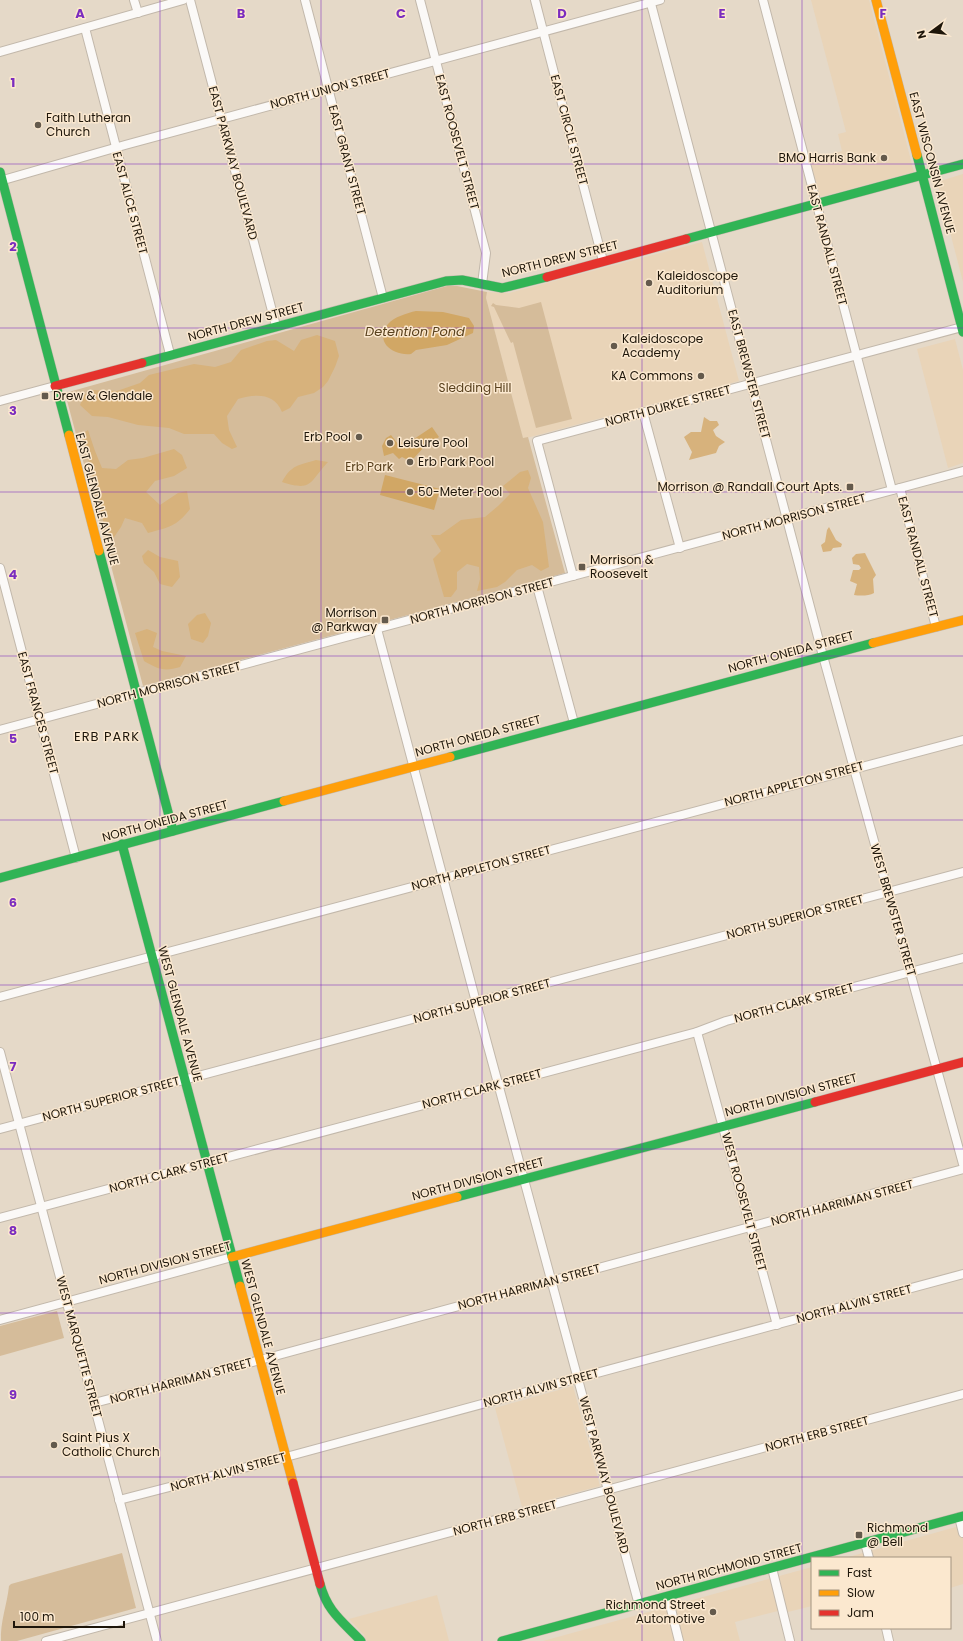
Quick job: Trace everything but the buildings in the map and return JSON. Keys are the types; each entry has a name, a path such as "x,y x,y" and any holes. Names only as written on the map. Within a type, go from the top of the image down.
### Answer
{"street":[{"path":"134,0 138,13"},
{"path":"0,52 183,0"},
{"name":"EAST PARKWAY BOULEVARD","path":"190,0 276,326"},
{"name":"EAST GRANT STREET","path":"305,0 383,298"},
{"name":"EAST ROOSEVELT STREET","path":"420,0 486,253 482,284"},
{"name":"EAST CIRCLE STREET","path":"535,0 602,261"},
{"name":"NORTH UNION STREET","path":"1,178 543,32 650,1 660,0"},
{"name":"EAST RANDALL STREET","path":"763,0 856,356 936,627"},
{"name":"EAST WISCONSIN AVENUE","path":"876,0 923,175 962,330"},
{"name":"EAST BREWSTER STREET","path":"650,1 823,656"},
{"name":"EAST ALICE STREET","path":"85,28 170,354"},
{"name":"NORTH DREW STREET","path":"0,401 446,280 462,280 502,288 510,287 963,164"},
{"name":"EAST GLENDALE AVENUE","path":"1,178 173,831"},
{"name":"NORTH DURKEE STREET","path":"573,576 537,442 643,412 856,356 962,330"},
{"path":"643,412 680,548"},
{"name":"NORTH MORRISON STREET","path":"0,730 963,471"},
{"name":"EAST FRANCES STREET","path":"0,568 76,858"},
{"path":"537,586 574,723"},
{"name":"NORTH ONEIDA STREET","path":"0,878 823,656 963,620"},
{"path":"377,629 414,766"},
{"name":"WEST BREWSTER STREET","path":"823,656 963,1164"},
{"name":"NORTH APPLETON STREET","path":"0,997 963,740"},
{"name":"WEST PARKWAY BOULEVARD","path":"414,766 476,1002 639,1605"},
{"name":"WEST GLENDALE AVENUE","path":"122,844 323,1595 331,1611 361,1641"},
{"name":"NORTH SUPERIOR STREET","path":"0,1129 963,872"},
{"name":"NORTH CLARK STREET","path":"0,1218 697,1032 726,1021 963,958"},
{"name":"WEST ROOSEVELT STREET","path":"697,1032 777,1326"},
{"name":"WEST MARQUETTE STREET","path":"0,1052 157,1641"},
{"name":"NORTH DIVISION STREET","path":"0,1320 963,1062"},
{"name":"NORTH HARRIMAN STREET","path":"94,1403 260,1360 963,1169"},
{"name":"NORTH ALVIN STREET","path":"119,1500 777,1326 963,1274"},
{"name":"NORTH ERB STREET","path":"46,1641 608,1491 963,1394"},
{"path":"961,1517 963,1533"},
{"name":"NORTH RICHMOND STREET","path":"813,1557 961,1517"},
{"path":"865,1543 869,1557"},
{"name":"NORTH RICHMOND STREET","path":"502,1641 811,1558"},
{"path":"772,1568 790,1641"},
{"path":"668,1597 679,1641"},
{"path":"886,1629 889,1641"}],"shaded area":[{"path":"811,0 869,0 914,172 820,197 810,160 842,151 838,134 846,132"},
{"path":"963,174 963,282 937,182"},
{"name":"Kaleidoscope Academy","path":"702,242 739,381 523,439 486,298 487,292 509,293"},
{"path":"317,335 335,341 339,356 328,381 323,387 314,393 298,397 290,408 282,412 279,405 263,396 251,396 238,399 227,416 229,430 237,447 232,449 222,443 214,434 184,434 169,428 138,425 108,417 92,416 80,405 84,395 93,390 117,391 140,383 149,375 194,364 215,367 231,362 241,350 267,341 276,340 294,351 301,340"},
{"path":"955,339 963,370 963,463 948,468 917,349"},
{"path":"704,417 710,421 717,421 719,425 713,430 716,436 725,442 719,446 716,453 689,460 692,452 684,437 691,432 701,432"},
{"path":"88,430 102,468 116,469 128,460 143,458 174,449 182,455 187,468 174,476 155,481 146,492 160,505 178,493 187,491 190,509 172,526 148,533 142,523 125,518 112,540 106,533 82,434"},
{"path":"316,460 328,462 310,483 300,486 282,482 285,476 296,466"},
{"path":"528,470 531,478 528,488 543,522 549,567 541,571 532,565 517,570 505,582 497,587 477,591 480,579 479,567 467,564 457,572 457,589 451,597 444,597 433,559 441,551 431,535 440,535 461,520 485,517 510,494 503,486 520,472"},
{"path":"829,527 836,540 842,544 841,547 823,552 821,545 825,542"},
{"path":"148,550 160,557 178,561 180,577 172,587 160,584 154,572 144,563 142,556"},
{"path":"865,553 876,575 873,579 874,593 864,596 854,595 857,584 850,581 853,570 859,570 861,568 859,565 853,564 852,558 856,554"},
{"path":"205,613 211,623 208,636 203,643 191,639 188,624 197,615"},
{"path":"147,629 157,633 153,647 162,651 186,656 180,667 161,669 144,661 135,633"},
{"path":"573,1386 600,1486 522,1507 495,1408"},
{"path":"963,1525 963,1584 951,1588 951,1557 849,1557"},
{"path":"811,1567 811,1606 788,1612 778,1611 735,1622 740,1641 543,1641"},
{"path":"437,1595 449,1641 367,1641 364,1635 349,1619"}],"green space":[{"name":"Erb Park","path":"447,286 457,286 487,292 486,298 523,438 528,437 565,573 143,686 65,393"},
{"path":"541,302 572,419 536,428 513,342 511,343 494,307 491,306 493,303 496,305 519,308"},
{"path":"57,1311 64,1338 0,1356 0,1326"},
{"path":"122,1553 136,1608 17,1641 1,1641 3,1620 9,1586 11,1584"}],"water":[{"name":"Detention Pond","path":"416,311 443,312 469,318 474,326 473,333 447,345 416,350 411,354 398,353 392,350 384,342 383,337 384,331 388,324 397,317"},
{"name":"Leisure Pool","path":"432,427 439,437 424,447 414,458 406,459 402,457 399,459 393,453 384,456 382,446 386,438 391,435 398,444 399,442 410,443 416,446 417,443 414,439"},
{"name":"50-Meter Pool","path":"385,475 440,489 434,510 380,495"}],"traffic: fast":[{"path":"917,155 963,332"},
{"path":"686,239 963,164"},
{"path":"0,172 69,435"},
{"path":"142,363 446,281 462,280 502,288 547,277"},
{"path":"99,551 173,831"},
{"path":"450,757 873,643"},
{"path":"0,878 284,801"},
{"path":"122,844 240,1286"},
{"path":"457,1197 815,1102"},
{"path":"812,1557 963,1516"},
{"path":"502,1641 811,1557"},
{"path":"320,1584 331,1609 361,1641"}],"traffic: slow":[{"path":"876,0 917,155"},
{"path":"69,435 99,551"},
{"path":"873,643 963,620"},
{"path":"284,801 450,757"},
{"path":"232,1257 457,1197"},
{"path":"240,1286 293,1483"}],"traffic: jam":[{"path":"547,277 686,239"},
{"path":"55,386 142,363"},
{"path":"815,1102 963,1062"},
{"path":"293,1483 320,1584"}],"place":[{"name":"Faith Lutheran Church","path":"38,125"},
{"name":"BMO Harris Bank","path":"884,158"},
{"name":"Kaleidoscope Auditorium","path":"649,283"},
{"name":"Kaleidoscope Academy","path":"614,346"},
{"name":"KA Commons","path":"701,376"},
{"name":"Drew & Glendale","path":"45,396"},
{"name":"Erb Pool","path":"359,437"},
{"name":"Leisure Pool","path":"390,443"},
{"name":"Erb Park Pool","path":"410,462"},
{"name":"Morrison @ Randall Court Apts.","path":"850,487"},
{"name":"50-Meter Pool","path":"410,492"},
{"name":"Morrison & Roosevelt","path":"582,567"},
{"name":"Morrison @ Parkway","path":"385,620"},
{"name":"Saint Pius X Catholic Church","path":"54,1445"},
{"name":"Richmond @ Bell","path":"859,1535"},
{"name":"Richmond Street Automotive","path":"713,1612"}],"district":[{"name":"ERB PARK","path":"107,736"}],"park label":[{"name":"Sledding Hill","path":"475,388"}]}
